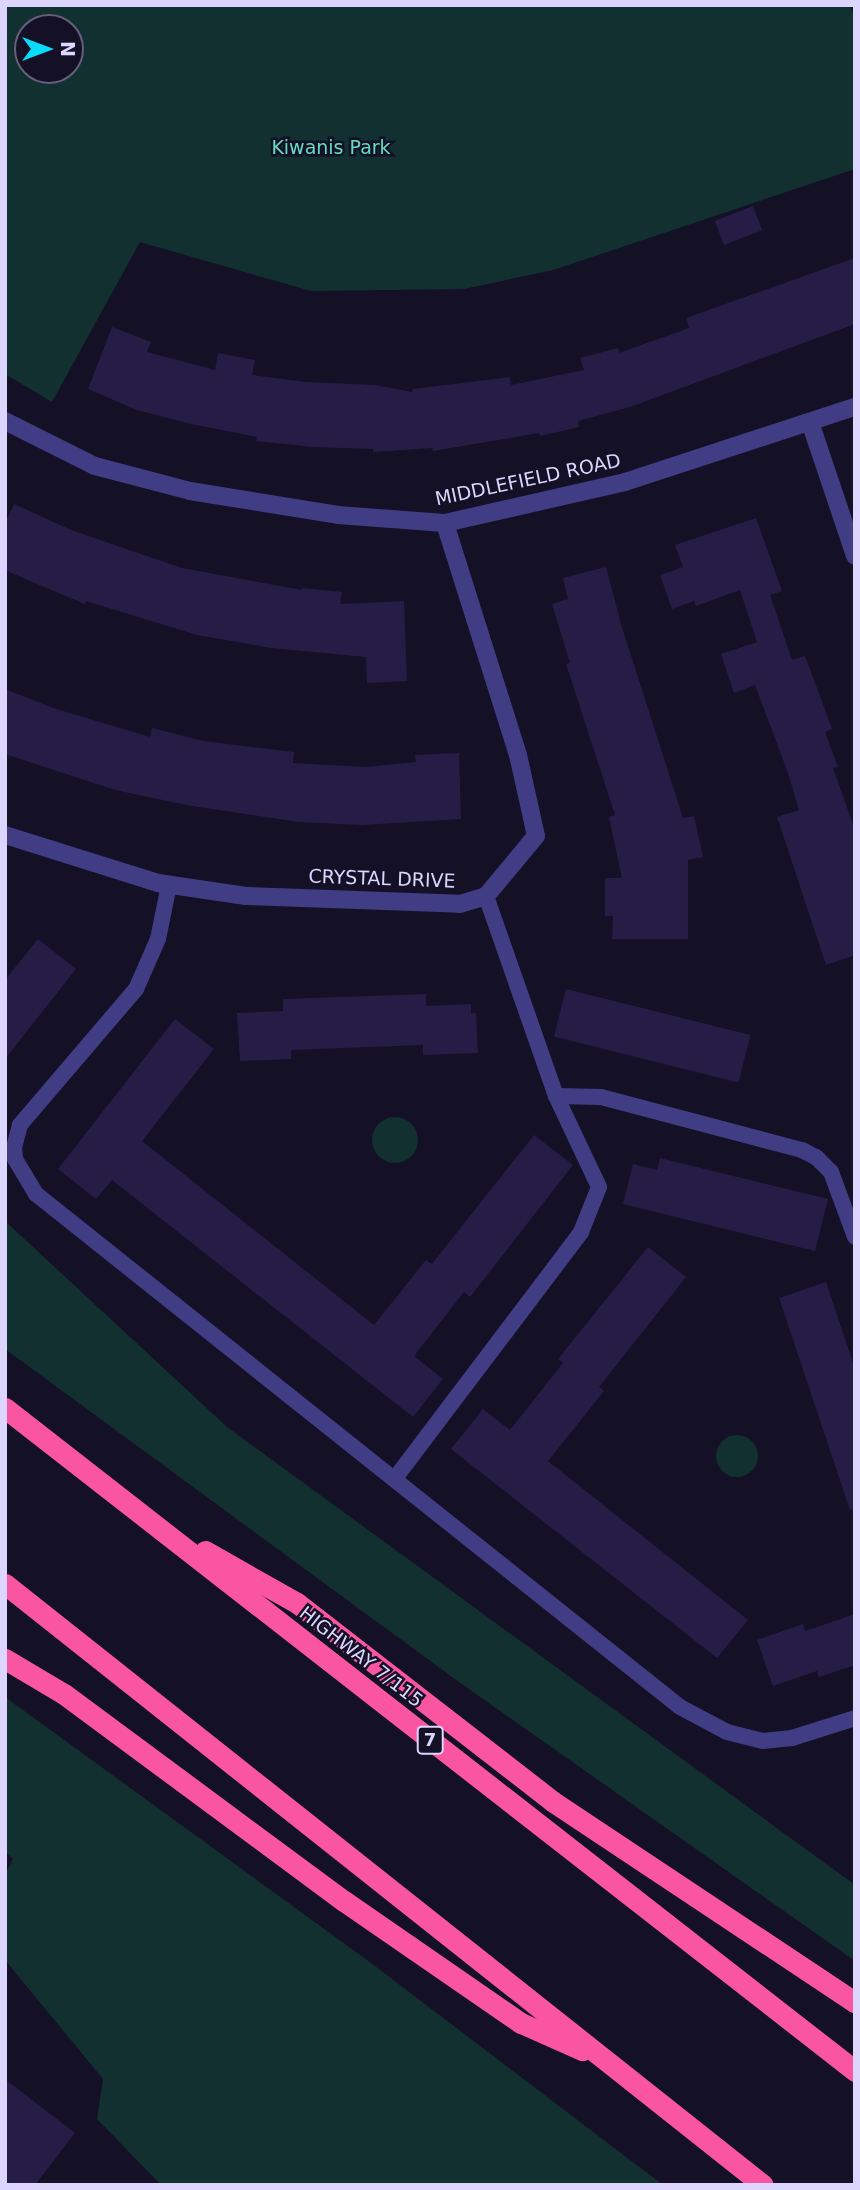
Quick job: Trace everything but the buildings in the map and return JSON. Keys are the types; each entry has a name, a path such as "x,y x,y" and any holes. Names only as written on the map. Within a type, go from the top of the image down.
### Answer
{"highway":[{"name":"HIGHWAY 7/115","path":"5,1408 855,2071"},
{"path":"142,1516 297,1603 552,1801 855,2002"},
{"path":"5,1584 763,2185"},
{"path":"5,1659 64,1694 344,1901 521,2023 609,2063"}],"street":[{"name":"MIDDLEFIELD ROAD","path":"5,421 95,466 190,491 338,515 445,523 625,482 855,407"},
{"path":"810,422 855,556"},
{"path":"445,523 518,755 536,836 486,896"},
{"name":"CRYSTAL DRIVE","path":"5,835 169,885 246,895 460,904 486,896"}],"lane":[{"path":"169,885 158,939 136,989 20,1125 14,1147 15,1159 36,1194 396,1477 680,1707 727,1732 763,1741 782,1740 855,1718"},
{"path":"396,1477 582,1232 599,1188 556,1096 486,896"},
{"path":"556,1096 601,1097 802,1150 816,1157 831,1172 855,1237"}],"green space":[{"name":"Kiwanis Park","path":"5,5 850,5 855,19 855,169 553,270 464,289 311,291 140,242 52,402 5,374"},
{"path":"395,1117 411,1124 418,1140 411,1156 395,1163 379,1156 372,1140 379,1124"},
{"path":"5,1221 227,1427 855,1885 855,1961 459,1682 5,1349"},
{"path":"737,1435 752,1441 758,1456 752,1471 737,1477 722,1471 716,1456 722,1441"},
{"path":"5,1697 367,1960 663,2185 161,2185 97,2119 103,2079 5,1960 5,1875 13,1859 5,1852"}]}
